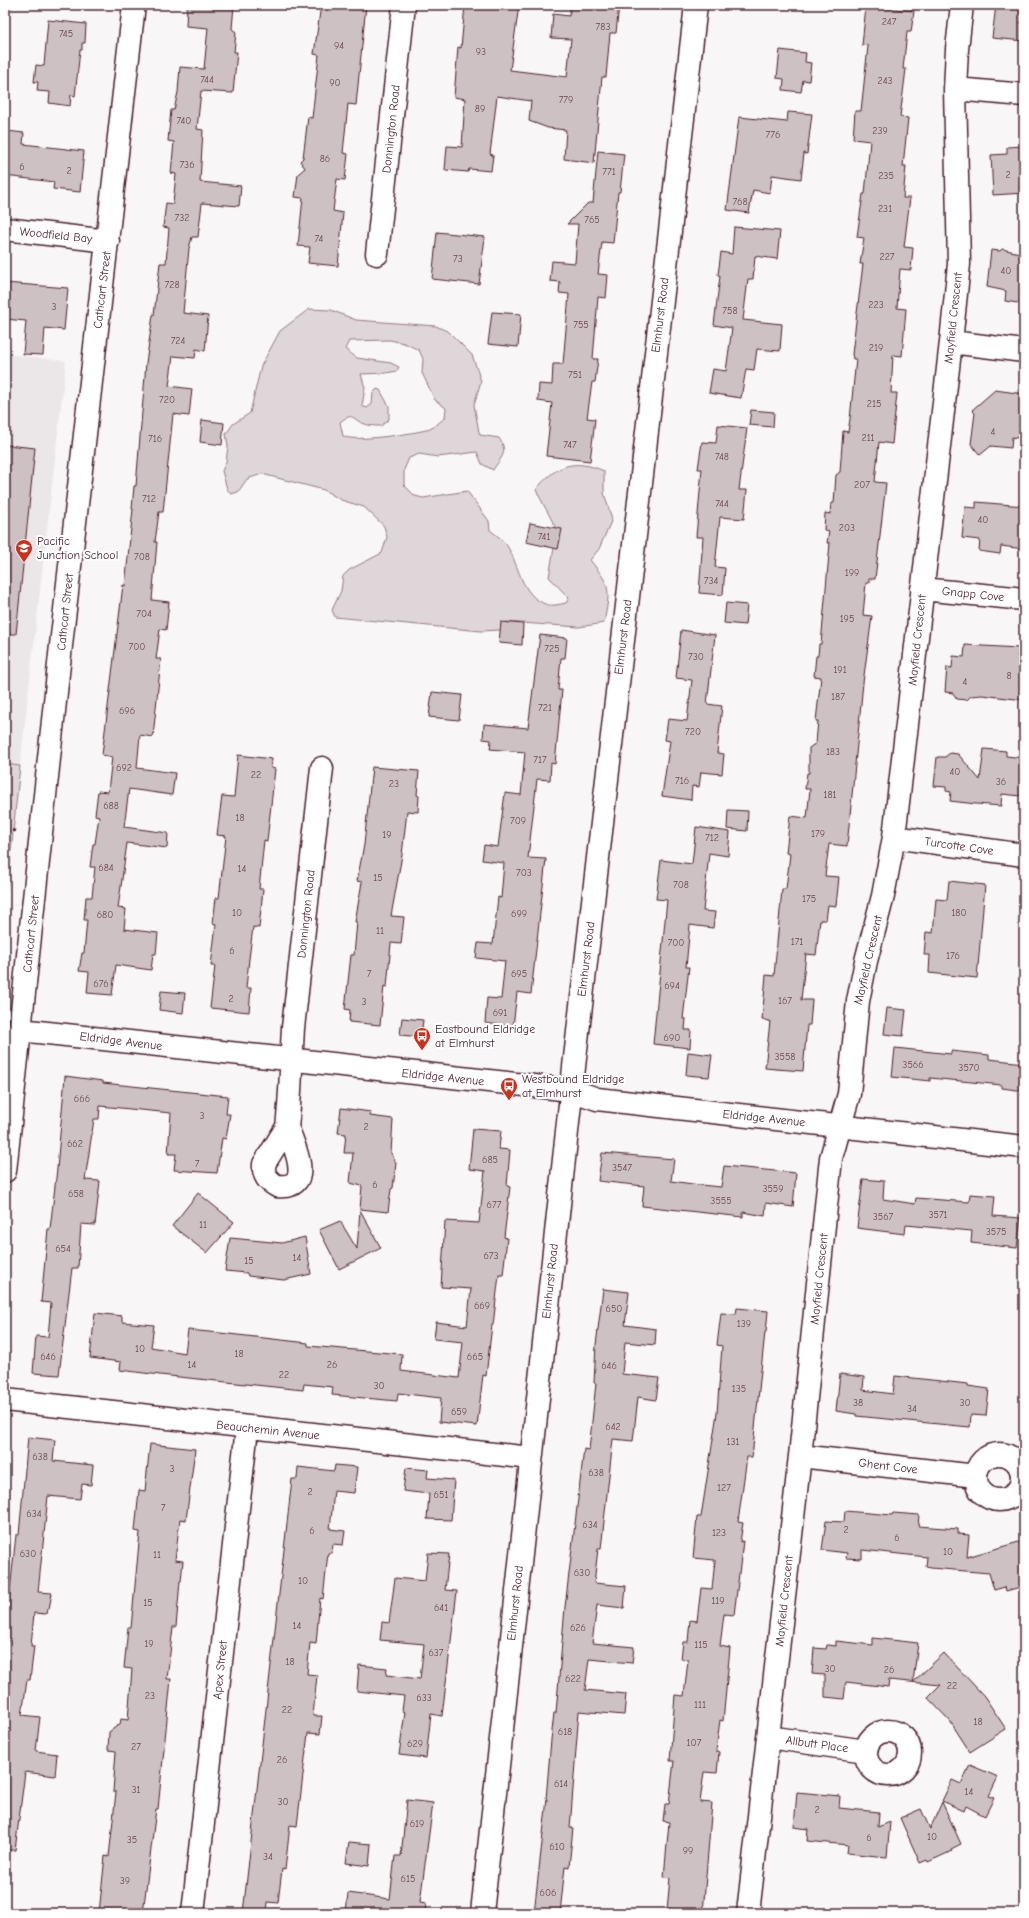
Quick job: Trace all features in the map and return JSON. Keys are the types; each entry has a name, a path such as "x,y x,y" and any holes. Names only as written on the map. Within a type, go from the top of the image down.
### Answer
{"street":[{"name":"Cathcart Street","path":"5,1171 13,1028 61,644 134,5"},
{"name":"Donnington Road","path":"377,254 404,5"},
{"name":"Elmhurst Road","path":"482,1913 571,1090 696,5"},
{"name":"Mayfield Crescent","path":"748,1913 800,1456 831,1158 849,1094 858,1001 866,961 883,896 894,837 951,342 959,264 955,89 957,49 962,5"},
{"path":"955,89 1024,95"},
{"name":"Woodfield Bay","path":"5,229 108,240"},
{"path":"951,342 1024,351"},
{"name":"Gnapp Cove","path":"922,589 1024,599"},
{"name":"Donnington Road","path":"287,1127 291,1094 291,1061 322,768"},
{"name":"Turcotte Cove","path":"894,837 1024,855"},
{"name":"Eldridge Avenue","path":"13,1028 291,1061 571,1090 597,1099 1024,1147"},
{"name":"Beauchemin Avenue","path":"5,1400 247,1428 531,1458"},
{"name":"Apex Street","path":"193,1913 247,1428"},
{"name":"Ghent Cove","path":"800,1456 976,1476"},
{"name":"Allbutt Place","path":"768,1737 866,1750"}],"path":[{"path":"5,830 17,831"}],"shaded area":[{"path":"309,309 331,310 356,320 436,326 449,332 472,355 481,381 474,405 479,432 480,435 499,438 504,451 503,455 493,470 482,464 477,452 438,457 419,454 409,458 404,470 404,485 415,496 423,498 467,491 489,521 490,530 505,543 526,587 538,601 548,605 555,605 566,603 569,598 549,577 557,530 536,490 550,475 566,466 583,465 604,471 604,493 612,519 599,549 590,560 606,583 608,589 604,623 579,627 506,622 500,630 481,631 335,617 332,610 341,591 343,576 349,570 382,553 387,537 384,526 364,507 341,500 324,490 262,474 247,479 238,492 231,494 227,489 222,471 226,462 228,446 226,434 233,424 250,413 261,366 280,331","holes":["390,340 404,343 419,350 423,359 422,373 435,400 446,408 445,418 430,429 412,433 371,438 349,438 343,436 340,422 348,417 353,417 367,425 375,426 381,426 389,419 389,406 380,390 377,389 373,393 372,404 367,408 362,406 365,388 361,374 397,371 399,367 391,363 357,358 345,349 349,341"]},
{"name":"Pacific Junction School","path":"5,354 66,361 20,766 5,764"},
{"path":"5,764 20,766 7,890 5,890"}],"building":[{"path":"187,5 234,5 232,29 236,32 234,52 237,52 233,93 201,91 197,129 203,130 200,182 241,186 239,206 202,203 198,237 192,237 189,248 183,313 208,316 205,351 196,349 195,358 173,356 169,386 192,389 189,416 173,414 163,512 159,512 155,542 157,542 152,600 169,602 166,630 160,629 156,659 161,659 153,737 140,735 137,768 175,773 172,795 129,789 124,827 168,833 167,848 127,843 118,908 126,909 124,929 158,933 156,954 153,954 151,970 116,965 112,995 87,993 89,972 79,971 82,953 84,953 87,920 84,920 86,897 92,897 95,867 90,867 99,816 95,815 98,791 108,792 112,757 102,755 123,585 125,586 134,486 136,486 146,363 154,315 160,263 166,263 169,228 163,227 166,203 173,204 176,174 171,173 174,142 168,141 171,110 174,110 178,92 180,67 204,69 208,28 186,26"},
{"path":"321,5 366,5 356,105 348,104 343,153 348,154 345,180 337,179 333,211 343,213 338,266 308,263 310,247 298,246 303,198 295,197 298,174 305,168 300,161 303,158 308,117 312,118 319,55 314,54"},
{"path":"465,5 519,5 510,70 567,77 571,39 551,38 553,14 569,16 571,5 619,5 616,33 610,33 606,77 602,77 594,163 564,159 566,130 548,128 529,121 531,101 497,96 490,154 493,155 491,171 469,169 468,172 445,170 447,146 462,147 465,99 454,97 458,47 461,48"},
{"path":"996,5 1024,5 1024,41 992,38"},
{"path":"866,6 914,11 911,32 907,32 903,69 906,69 900,117 908,118 903,166 906,166 903,198 910,198 904,247 913,248 911,270 900,269 897,308 906,309 902,356 893,355 891,393 897,393 892,444 879,442 875,482 886,483 875,579 869,579 869,583 866,583 863,615 872,616 863,683 847,846 829,844 825,876 839,877 836,906 828,905 826,920 820,920 816,955 806,954 801,1000 812,1000 810,1025 807,1025 803,1071 765,1068 770,1021 762,1020 766,975 774,976 782,889 786,889 790,854 786,853 790,816 807,818 810,789 805,789 807,773 809,773 809,748 816,743 818,721 816,721 821,677 814,676 816,656 818,656 819,644 821,644 830,543 827,543 829,531 824,530 825,513 830,514 831,503 834,503 836,475 840,472 843,431 848,432 850,419 856,359 853,359 852,354 863,264 860,264 864,238 857,237 863,194 865,194 870,141 853,139 855,111 861,111 868,46 862,45"},
{"path":"48,20 86,24 85,43 82,43 82,50 80,50 75,96 71,95 70,106 49,103 50,92 37,91 38,82 34,82 36,65 44,66"},
{"path":"780,50 806,53 805,62 811,63 809,81 803,80 801,92 783,90 784,79 777,78"},
{"path":"788,112 812,114 807,154 804,153 801,179 772,175 770,193 753,190 749,213 727,210 739,117 787,122"},
{"path":"7,131 24,133 23,144 84,151 80,192 53,189 54,182 5,176"},
{"path":"1024,146 1024,193 993,195 991,155 1007,154 1007,147"},
{"path":"598,151 624,154 620,192 618,192 613,243 602,242 598,274 608,275 606,298 598,297 593,359 598,359 595,382 592,382 587,418 595,419 590,461 546,456 552,403 538,401 539,384 552,385 553,364 563,364 569,294 559,293 560,282 550,281 552,261 575,263 578,224 567,224 588,203 593,203"},
{"path":"734,227 780,231 777,259 755,256 753,279 748,279 743,320 782,324 780,351 757,349 754,370 746,369 741,398 709,393 713,369 726,371 732,328 714,325 720,276 718,275 721,252 732,254"},
{"path":"437,232 485,237 479,284 432,279"},
{"path":"1002,249 1024,254 1024,304 1005,301 1006,291 987,287 991,250 1000,251"},
{"path":"5,283 68,288 64,330 45,328 43,355 23,354 26,321 5,319"},
{"path":"492,312 521,314 518,347 488,344"},
{"path":"995,390 1024,394 1024,439 1012,437 1011,448 991,446 980,455 971,444 975,413 972,410"},
{"path":"751,410 774,412 773,427 749,425"},
{"path":"202,420 224,423 222,445 200,442"},
{"path":"718,425 747,428 739,490 747,490 744,519 720,517 715,567 725,568 723,595 699,593 703,537 696,537 702,469 698,469 702,442 716,443"},
{"path":"7,445 35,448 16,634 5,634 5,461"},
{"path":"976,502 1024,506 1024,549 1001,546 1000,554 979,551 980,540 962,538 965,507 976,508"},
{"path":"530,523 562,529 558,549 526,542"},
{"path":"726,603 747,605 745,625 724,623"},
{"path":"501,622 523,624 522,645 499,643"},
{"path":"681,630 715,635 707,704 722,706 717,753 724,754 722,774 701,772 699,787 692,786 691,800 662,796 670,741 665,740 668,719 687,721 692,680 676,678"},
{"path":"540,635 567,638 565,658 561,658 558,690 562,690 555,764 551,763 550,780 537,779 528,858 546,859 531,994 517,992 513,1027 485,1023 487,998 501,999 505,961 476,958 478,943 493,944 498,897 501,898 504,863 482,860 484,845 498,847 505,793 521,795 525,752 490,749 491,740 483,739 484,724 528,728"},
{"path":"965,645 1019,648 1018,657 1024,657 1024,700 982,695 971,696 967,700 957,699 953,693 945,692 947,667 952,668 953,656 964,657"},
{"path":"432,692 462,695 459,720 429,717"},
{"path":"984,749 1006,751 1006,756 1024,758 1021,796 1002,794 1002,806 976,804 950,801 951,792 946,791 946,787 934,786 937,757 945,757 950,753 958,754 980,780"},
{"path":"238,755 272,759 271,768 275,769 267,841 264,840 259,889 263,889 259,928 253,927 249,959 246,988 251,988 249,1012 210,1008 215,966 211,966 216,924 213,923 216,898 219,898 226,836 217,835 222,796 234,797"},
{"path":"372,767 419,771 417,795 419,796 418,812 407,811 402,855 391,916 404,917 401,944 391,943 387,987 384,986 380,1025 349,1022 350,1010 345,1009 351,955 354,955 357,922 355,922 362,882 357,881 364,845"},
{"path":"728,810 748,811 747,831 727,829"},
{"path":"696,827 730,832 728,856 709,853 703,911 715,912 713,928 690,925 686,967 689,967 683,1019 686,1019 685,1030 691,1030 690,1048 653,1044 667,900 656,899 661,860 692,864"},
{"path":"949,881 985,885 977,978 929,973 930,955 924,955 926,932 933,933 936,899 947,900"},
{"path":"161,991 185,993 183,1013 159,1010"},
{"path":"887,1008 906,1010 903,1036 884,1034"},
{"path":"402,1018 423,1020 421,1037 400,1035"},
{"path":"895,1048 951,1054 951,1051 989,1055 989,1059 1024,1063 1024,1091 1002,1088 1002,1085 930,1078 930,1081 892,1077"},
{"path":"688,1052 712,1055 709,1077 686,1075"},
{"path":"65,1076 103,1081 103,1083 228,1096 226,1114 230,1114 226,1139 222,1138 217,1173 174,1170 176,1154 168,1154 171,1113 100,1106 99,1119 94,1119 85,1180 100,1181 95,1225 81,1224 78,1268 72,1268 59,1375 33,1373 36,1336 48,1337 51,1303 41,1302 48,1229 50,1229 57,1169"},
{"path":"341,1108 371,1112 370,1116 393,1119 391,1153 396,1163 388,1212 360,1209 362,1186 350,1183 353,1153 344,1153 346,1134 338,1133"},
{"path":"473,1129 501,1131 499,1149 510,1150 507,1186 510,1187 504,1237 507,1238 503,1275 499,1275 486,1376 483,1375 477,1426 439,1422 441,1398 398,1393 397,1401 332,1395 333,1387 304,1384 303,1390 160,1375 120,1370 121,1362 90,1358 95,1313 122,1316 122,1322 154,1325 151,1347 185,1353 188,1330 220,1333 308,1343 308,1346 402,1354 401,1371 459,1378 463,1342 434,1339 436,1322 467,1326 471,1289 441,1287 445,1221 479,1223 485,1171 469,1169"},
{"path":"602,1153 674,1159 671,1181 700,1185 721,1187 724,1166 796,1173 793,1207 766,1203 765,1216 743,1212 743,1217 642,1206 644,1186 598,1181"},
{"path":"863,1179 884,1181 883,1199 915,1204 916,1198 969,1202 970,1194 995,1196 993,1216 1021,1218 1017,1248 971,1243 972,1231 906,1225 905,1234 857,1228"},
{"path":"198,1193 234,1222 207,1253 172,1226"},
{"path":"360,1210 381,1248 339,1269 319,1230 340,1221 357,1249"},
{"path":"305,1237 311,1274 284,1280 248,1276 247,1273 225,1271 230,1238 282,1243"},
{"path":"603,1289 629,1292 625,1325 656,1329 655,1345 625,1342 622,1374 659,1378 656,1400 638,1397 633,1441 613,1439 601,1549 598,1549 594,1583 626,1586 624,1608 597,1605 592,1643 634,1647 632,1663 589,1659 585,1690 626,1694 624,1715 579,1711 570,1828 573,1828 569,1867 565,1866 560,1913 534,1913 547,1799 551,1740 554,1713 556,1713 565,1607 584,1449 589,1450 596,1383 594,1383 596,1345"},
{"path":"737,1308 768,1311 766,1332 752,1457 747,1457 738,1522 743,1523 740,1542 743,1541 734,1615 724,1614 720,1646 730,1648 723,1721 720,1720 716,1751 719,1752 717,1773 704,1772 700,1802 712,1803 703,1913 676,1913 676,1911 667,1910 670,1878 664,1877 669,1822 663,1821 665,1804 669,1804 674,1761 670,1761 675,1695 684,1696 688,1660 681,1659 683,1642 688,1642 690,1620 697,1621 701,1588 712,1589 715,1560 693,1558 697,1517 701,1517 717,1413 722,1346 717,1345 721,1313 736,1314"},
{"path":"840,1374 864,1377 863,1390 893,1394 895,1376 968,1384 968,1386 989,1389 986,1416 971,1415 970,1427 856,1416 856,1414 836,1411"},
{"path":"28,1437 55,1440 53,1461 93,1465 91,1485 82,1484 80,1499 48,1496 38,1592 52,1593 49,1609 47,1609 46,1614 34,1613 31,1646 34,1646 30,1680 27,1680 22,1715 40,1717 36,1751 57,1754 55,1776 25,1772 15,1850 5,1850 5,1638 16,1535 19,1535"},
{"path":"150,1444 195,1449 186,1520 180,1519 175,1560 183,1561 176,1627 173,1627 167,1679 171,1679 158,1809 156,1809 143,1913 99,1913 105,1856 109,1857 116,1792 113,1792 116,1751 108,1750 109,1732 120,1724 121,1719 128,1720 132,1669 124,1668 128,1628 131,1628 140,1532 135,1531 139,1490 145,1491"},
{"path":"335,1465 357,1467 354,1493 334,1491 330,1529 345,1531 343,1545 333,1544 332,1553 328,1553 323,1599 320,1598 316,1644 310,1643 307,1674 317,1675 313,1716 322,1716 320,1734 308,1733 297,1826 290,1825 285,1870 282,1869 278,1903 268,1902 267,1913 243,1913 292,1479 297,1479 298,1467 334,1471"},
{"path":"406,1468 428,1470 427,1478 454,1480 451,1520 427,1519 429,1494 403,1491"},
{"path":"845,1511 892,1515 893,1513 919,1515 918,1526 958,1529 958,1534 969,1535 967,1557 1022,1541 1024,1549 1024,1586 1006,1591 1005,1587 994,1590 989,1573 926,1567 927,1557 862,1550 862,1559 846,1558 847,1553 822,1550 826,1521 844,1522"},
{"path":"428,1553 449,1554 445,1590 457,1591 442,1716 431,1714 426,1758 399,1755 405,1712 402,1711 404,1696 357,1691 359,1665 387,1668 386,1675 420,1679 424,1644 380,1640 382,1622 389,1623 395,1578 425,1581"},
{"path":"873,1638 918,1643 913,1682 944,1653 984,1696 1006,1729 970,1752 950,1721 928,1698 941,1685 889,1680 888,1687 846,1682 844,1699 825,1697 825,1675 812,1674 814,1648 826,1649 827,1645 836,1646 836,1641 873,1645"},
{"path":"970,1765 998,1777 989,1796 994,1798 985,1816 966,1806 964,1811 942,1801 952,1780 961,1784"},
{"path":"797,1792 840,1796 839,1808 879,1812 878,1827 890,1822 887,1857 847,1853 848,1845 807,1841 808,1829 794,1827"},
{"path":"407,1800 433,1803 420,1902 426,1903 425,1913 346,1913 348,1893 390,1899 395,1856 401,1856"},
{"path":"942,1802 961,1844 951,1849 952,1851 928,1862 927,1860 920,1863 900,1818 921,1809 930,1829"},
{"path":"349,1842 371,1844 369,1866 346,1863"}],"place":[{"name":"Pacific Junction School","path":"24,563"},
{"name":"Eastbound Eldridge at Elmhurst","path":"422,1051"},
{"name":"Westbound Eldridge at Elmhurst","path":"509,1101"}]}
